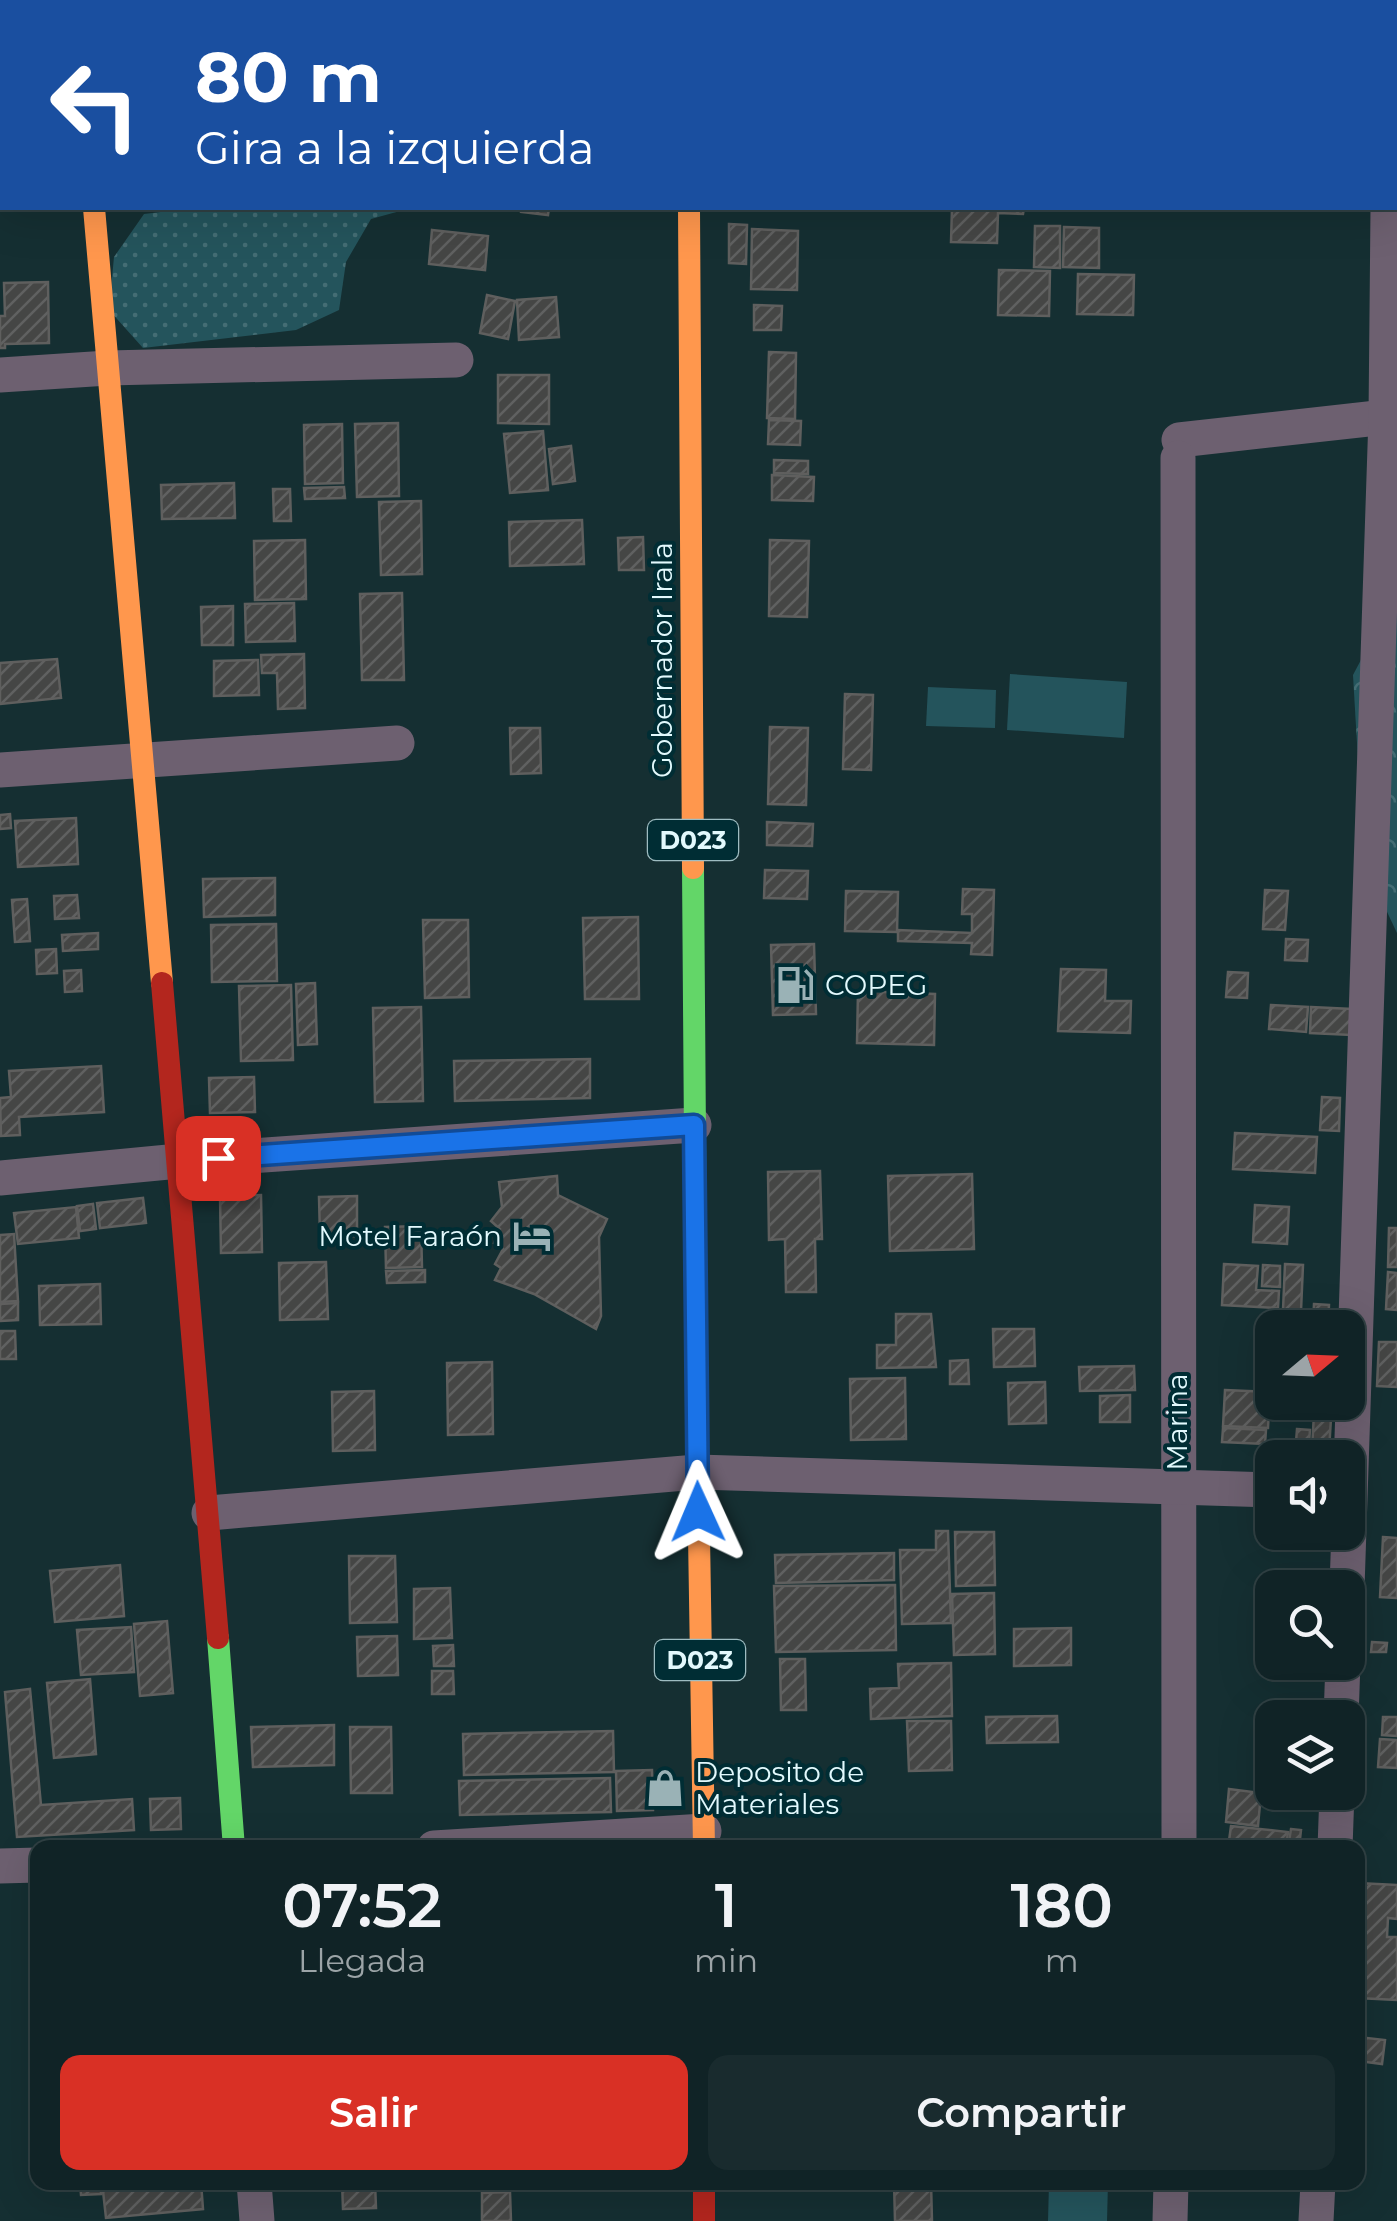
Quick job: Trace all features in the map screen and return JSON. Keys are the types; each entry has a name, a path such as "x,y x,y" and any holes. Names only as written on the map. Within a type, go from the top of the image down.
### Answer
{"main road":[{"path":"94,210 210,1513 233,1840"},
{"name":"Gobernador Irala","path":"688,210 697,1472"},
{"name":"D023","path":"697,1472 704,1839"},
{"path":"704,2190 704,2221"}],"street":[{"path":"1351,1440 1386,417 1388,210"},
{"path":"0,375 108,368 456,360"},
{"name":"Marina","path":"1180,1840 1178,448 1386,417"},
{"path":"0,770 397,744"},
{"path":"0,1178 179,1160 694,1125"},
{"path":"210,1513 697,1472 1255,1490"},
{"path":"1335,1840 1337,1810"},
{"path":"674,1840 704,1839"},
{"path":"0,1866 30,1865"},
{"path":"255,2190 257,2221"},
{"path":"1170,2221 1171,2190"},
{"path":"1316,2221 1318,2190"}],"green space":[{"path":"177,210 404,210 371,219 346,262 339,310 296,330 143,348 109,310 114,257 144,214"},
{"path":"1397,592 1397,933 1364,863 1353,675"},
{"path":"1010,674 1127,682 1124,738 1007,730"},
{"path":"928,687 996,690 995,728 926,726"},
{"path":"1049,2190 1108,2190 1107,2221 1048,2221"}],"building":[{"path":"521,210 549,210 548,215"},
{"path":"952,210 1024,210 1023,214 998,213 997,243 951,242"},
{"path":"729,224 747,225 746,264 729,263"},
{"path":"1035,226 1060,226 1060,268 1034,267"},
{"path":"1064,227 1099,228 1099,268 1063,267"},
{"path":"752,229 798,231 797,290 751,289"},
{"path":"432,230 488,236 485,270 429,264"},
{"path":"999,270 1050,271 1049,316 998,315"},
{"path":"1078,274 1134,275 1133,315 1077,314"},
{"path":"48,282 49,343 5,344 5,348 0,348 0,316 5,316 4,283"},
{"path":"487,295 515,301 508,339 480,333"},
{"path":"556,297 559,337 519,340 517,300"},
{"path":"754,305 782,306 781,330 754,330"},
{"path":"769,352 796,353 795,419 767,418"},
{"path":"498,375 549,375 549,424 498,423"},
{"path":"769,420 801,421 800,445 768,444"},
{"path":"398,423 399,496 357,497 355,424"},
{"path":"342,424 343,483 305,484 304,425"},
{"path":"543,431 548,490 510,493 504,434"},
{"path":"571,446 575,481 553,484 549,449"},
{"path":"774,460 808,461 808,474 774,473"},
{"path":"772,475 814,477 813,501 772,500"},
{"path":"234,483 235,518 162,519 161,485"},
{"path":"344,487 345,498 305,499 304,488"},
{"path":"273,489 290,489 291,521 274,521"},
{"path":"421,501 422,574 381,575 379,502"},
{"path":"582,520 584,564 510,566 509,522"},
{"path":"643,537 644,570 619,570 618,538"},
{"path":"305,540 306,599 255,600 254,541"},
{"path":"770,540 809,541 807,617 769,616"},
{"path":"402,593 404,680 362,680 360,594"},
{"path":"294,603 295,641 246,642 245,604"},
{"path":"233,606 233,645 202,645 201,607"},
{"path":"304,654 305,708 278,709 277,673 262,673 261,655"},
{"path":"57,659 61,698 0,704 0,663"},
{"path":"258,660 259,695 214,696 214,661"},
{"path":"845,694 873,695 871,770 843,769"},
{"path":"770,727 808,728 806,805 768,804"},
{"path":"510,728 540,728 541,773 511,774"},
{"path":"10,814 11,828 0,829 0,815"},
{"path":"76,818 78,864 18,867 15,821"},
{"path":"767,822 813,824 812,846 767,845"},
{"path":"765,870 808,871 807,899 764,898"},
{"path":"275,878 275,915 204,917 203,879"},
{"path":"963,889 994,890 992,955 971,954 972,943 898,941 898,930 972,933 972,914 962,914"},
{"path":"1265,890 1288,891 1285,930 1263,929"},
{"path":"846,891 898,892 897,932 845,931"},
{"path":"77,895 79,918 55,919 54,896"},
{"path":"27,899 30,941 15,942 12,900"},
{"path":"638,917 639,999 585,999 583,918"},
{"path":"423,920 468,920 469,997 425,998"},
{"path":"276,924 277,981 212,982 211,925"},
{"path":"98,933 98,949 63,951 62,935"},
{"path":"1286,939 1308,940 1307,961 1285,960"},
{"path":"814,944 816,1014 773,1015 771,945"},
{"path":"56,949 57,973 37,974 36,950"},
{"path":"1061,969 1106,970 1105,1001 1131,1001 1130,1033 1058,1031"},
{"path":"81,970 82,991 65,992 64,971"},
{"path":"1228,972 1248,973 1247,998 1226,997"},
{"path":"315,983 317,1044 298,1045 296,984"},
{"path":"291,985 293,1060 241,1061 239,986"},
{"path":"858,991 935,994 934,1045 857,1043"},
{"path":"1271,1005 1308,1007 1306,1032 1269,1029"},
{"path":"421,1007 423,1101 375,1102 373,1008"},
{"path":"1311,1007 1352,1009 1351,1035 1310,1033"},
{"path":"590,1059 590,1098 455,1101 454,1061"},
{"path":"101,1066 104,1112 19,1117 20,1135 1,1136 0,1098 11,1097 9,1071"},
{"path":"254,1077 255,1112 210,1113 209,1078"},
{"path":"1322,1097 1340,1098 1339,1131 1320,1130"},
{"path":"1235,1133 1317,1137 1315,1173 1233,1169"},
{"path":"820,1171 822,1239 815,1239 816,1292 786,1292 785,1239 769,1240 768,1172"},
{"path":"972,1174 974,1249 890,1251 888,1176"},
{"path":"557,1176 558,1195 607,1219 599,1237 601,1316 596,1329 534,1294 495,1280 501,1268 495,1264 503,1249 494,1243 500,1229 491,1221 502,1207 499,1182"},
{"path":"261,1195 262,1252 221,1253 220,1196"},
{"path":"357,1196 357,1236 320,1237 319,1197"},
{"path":"143,1198 146,1223 100,1228 97,1203"},
{"path":"93,1204 96,1229 80,1231 77,1206"},
{"path":"1255,1205 1289,1207 1287,1244 1253,1242"},
{"path":"76,1207 79,1238 18,1244 14,1213"},
{"path":"421,1226 422,1267 386,1268 385,1227"},
{"path":"1389,1228 1397,1228 1397,1267 1388,1267"},
{"path":"14,1234 18,1301 0,1302 0,1235"},
{"path":"326,1262 328,1319 280,1320 279,1263"},
{"path":"1224,1264 1258,1266 1256,1290 1279,1291 1278,1308 1222,1305"},
{"path":"1285,1264 1303,1265 1301,1310 1283,1310"},
{"path":"1263,1265 1280,1266 1280,1287 1262,1286"},
{"path":"425,1270 425,1282 387,1283 386,1271"},
{"path":"1388,1272 1397,1273 1397,1310 1386,1309"},
{"path":"100,1284 101,1324 40,1325 39,1286"},
{"path":"18,1303 18,1320 0,1321 0,1304"},
{"path":"1314,1304 1329,1305 1329,1310 1314,1310"},
{"path":"896,1314 931,1314 936,1367 877,1368 877,1345 896,1345"},
{"path":"993,1329 1034,1329 1035,1366 994,1367"},
{"path":"0,1331 15,1331 16,1359 0,1359"},
{"path":"1379,1342 1397,1342 1397,1387 1377,1386"},
{"path":"968,1360 969,1384 950,1384 950,1361"},
{"path":"492,1362 493,1434 448,1435 447,1363"},
{"path":"1134,1366 1135,1390 1080,1391 1079,1367"},
{"path":"905,1378 906,1439 851,1440 850,1379"},
{"path":"1045,1382 1046,1423 1009,1424 1008,1383"},
{"path":"1225,1390 1255,1391 1255,1420 1268,1420 1268,1428 1223,1426"},
{"path":"374,1391 375,1450 333,1451 332,1392"},
{"path":"1130,1395 1130,1422 1100,1422 1100,1396"},
{"path":"1314,1420 1331,1420 1330,1440 1313,1440"},
{"path":"1223,1428 1266,1430 1265,1440 1255,1440 1255,1444 1222,1442"},
{"path":"1297,1429 1310,1430 1309,1440 1296,1440"},
{"path":"936,1531 948,1531 951,1623 902,1624 900,1550 936,1550"},
{"path":"955,1532 994,1532 995,1585 956,1586"},
{"path":"1383,1537 1397,1538 1397,1598 1380,1597"},
{"path":"894,1553 894,1580 776,1583 775,1555"},
{"path":"349,1556 395,1556 397,1622 350,1623"},
{"path":"120,1565 124,1616 55,1622 50,1571"},
{"path":"895,1585 896,1650 776,1652 774,1586"},
{"path":"450,1588 452,1638 414,1639 414,1589"},
{"path":"994,1593 995,1654 954,1655 952,1594"},
{"path":"167,1621 173,1693 140,1696 134,1624"},
{"path":"131,1627 134,1672 81,1675 77,1630"},
{"path":"1071,1628 1071,1665 1014,1666 1014,1629"},
{"path":"397,1636 398,1675 358,1676 357,1637"},
{"path":"1372,1642 1387,1643 1386,1652 1371,1652"},
{"path":"453,1645 454,1666 434,1666 433,1646"},
{"path":"780,1659 805,1659 806,1710 781,1710"},
{"path":"951,1663 952,1716 871,1719 870,1689 899,1688 898,1664"},
{"path":"432,1671 453,1671 454,1694 432,1694"},
{"path":"90,1679 96,1754 54,1758 47,1683"},
{"path":"30,1689 41,1805 132,1799 134,1830 17,1837 5,1692"},
{"path":"1057,1716 1058,1742 987,1743 986,1717"},
{"path":"1383,1717 1397,1717 1397,1736 1382,1735"},
{"path":"907,1721 951,1721 952,1770 909,1771"},
{"path":"334,1725 334,1765 253,1767 251,1727"},
{"path":"350,1727 391,1727 392,1793 351,1793"},
{"path":"613,1731 614,1772 464,1775 463,1734"},
{"path":"1380,1739 1397,1740 1397,1768 1378,1767"},
{"path":"652,1770 653,1810 617,1811 616,1771"},
{"path":"610,1778 611,1812 460,1815 459,1781"},
{"path":"1229,1789 1255,1792 1258,1826 1226,1822"},
{"path":"180,1798 181,1829 151,1830 150,1799"},
{"path":"1231,1826 1288,1832 1287,1840 1229,1840"},
{"path":"1291,1829 1301,1830 1300,1840 1289,1840"},
{"path":"1365,1883 1397,1885 1397,1919 1388,1918 1387,1937 1397,1937 1397,2000 1365,1998"},
{"path":"1365,2038 1385,2040 1382,2064 1365,2062"},
{"path":"81,2190 101,2190 101,2194 81,2195"},
{"path":"103,2190 202,2190 203,2209 106,2218"},
{"path":"342,2190 375,2190 376,2208 343,2209"},
{"path":"894,2190 931,2190 932,2221 895,2221"},
{"path":"510,2192 511,2221 482,2221 482,2193"}],"traffic: fast":[{"path":"693,868 697,1411"},
{"path":"218,1638 233,1840"}],"traffic: slow":[{"path":"94,210 162,983"},
{"path":"689,210 693,868"},
{"path":"697,1411 704,1840"}],"traffic: jam":[{"path":"162,983 218,1638"},
{"path":"704,2190 704,2221"}],"place":[{"name":"COPEG","path":"795,985"},
{"name":"Motel Faraón","path":"532,1236"},
{"name":"Deposito de Materiales","path":"665,1788"}],"route":[{"path":"218,1158 694,1125 698,1512"}]}
